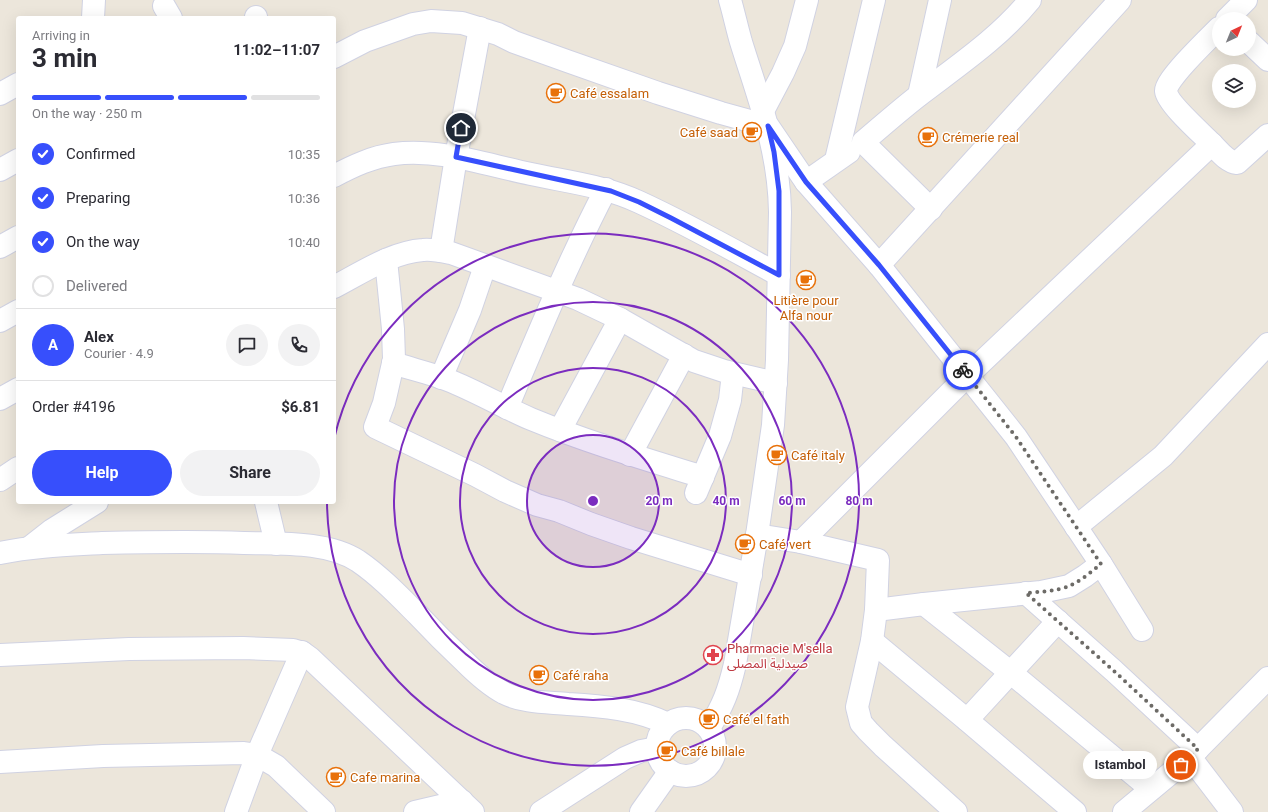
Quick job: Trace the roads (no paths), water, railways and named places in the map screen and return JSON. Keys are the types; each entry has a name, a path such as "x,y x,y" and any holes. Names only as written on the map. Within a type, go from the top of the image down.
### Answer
{"street":[{"path":"93,16 94,0"},
{"path":"709,728 720,710 730,685 751,575 773,425 776,383 779,275 779,191 774,152 730,0"},
{"path":"765,118 795,46 807,0"},
{"path":"836,160 874,0"},
{"path":"919,95 940,0"},
{"path":"1003,28 1009,0"},
{"path":"806,182 863,142 919,95 983,46 1018,15 1030,0"},
{"path":"879,265 1120,0"},
{"path":"1234,12 1246,0"},
{"path":"336,56 365,41 413,24 431,21 462,23 480,28 658,93 721,113 765,118"},
{"path":"441,251 456,157 480,28"},
{"path":"1212,35 1175,73 1166,87 1166,92 1170,99 1190,122 1228,160 1232,162 1237,163 1268,135"},
{"path":"1256,49 1268,60"},
{"path":"0,94 16,85"},
{"path":"765,118 806,182 879,265 1016,437 1101,564 1142,630"},
{"path":"863,142 931,209"},
{"path":"801,542 968,376 1212,144"},
{"path":"336,175 348,168 372,159 394,154 425,153 456,157 606,189 664,214 779,275"},
{"path":"0,170 16,161"},
{"path":"507,408 583,233 606,189"},
{"path":"0,247 16,238"},
{"path":"336,286 386,260 405,253 422,250 451,253 578,299 620,319 694,361 733,373 776,383"},
{"path":"386,260 394,336 394,350 393,363 384,403 375,426 536,505 559,511 631,538 751,575"},
{"path":"441,378 470,310 485,266"},
{"path":"0,321 16,312"},
{"path":"560,430 620,319"},
{"path":"1076,527 1163,456 1268,344"},
{"path":"630,455 684,355"},
{"path":"393,363 441,378 560,430 630,455 699,485 720,436 730,400 733,373"},
{"path":"0,399 16,390"},
{"path":"0,480 16,469"},
{"path":"29,548 52,530 94,504"},
{"path":"266,504 276,544"},
{"path":"757,535 801,542 878,560 876,610 872,641 857,707 861,723 883,746 956,812"},
{"path":"0,553 29,548 67,545 189,541 294,545 329,550 348,556 359,562 395,591 448,647 493,686 503,692 534,702 589,705 628,711 654,717 668,724"},
{"path":"876,610 1041,592 1069,586 1101,564"},
{"path":"1026,593 1114,671 1194,753 1232,812"},
{"path":"924,604 1010,672 1151,789"},
{"path":"967,720 1058,621"},
{"path":"872,641 1075,812"},
{"path":"0,655 129,649 215,648 272,649 302,652 468,806"},
{"path":"236,812 257,755 302,652"},
{"path":"1124,812 1194,753 1265,687"},
{"path":"685,718 698,720 709,728 715,745 714,754 710,763 697,774 687,776 670,771 659,757 657,748 658,739 668,724 685,718"},
{"path":"541,812 633,754 641,750 657,748"},
{"path":"0,762 103,756 244,753 257,755 276,766 324,812"},
{"path":"641,812 670,771"},
{"path":"415,812 468,806"}],"place":[{"name":"Café essalam","path":"556,93"},
{"name":"Café saad","path":"752,132"},
{"name":"Crémerie real","path":"928,137"},
{"name":"Litière pour Alfa nour","path":"806,280"},
{"name":"Café italy","path":"777,455"},
{"name":"Café vert","path":"745,544"},
{"name":"Pharmacie M'sella صيدلية المصلى","path":"713,655"},
{"name":"Café raha","path":"539,675"},
{"name":"Café el fath","path":"709,719"},
{"name":"Café billale","path":"667,751"},
{"name":"Istambol","path":"1181,765"},
{"name":"Cafe marina","path":"336,777"}]}
